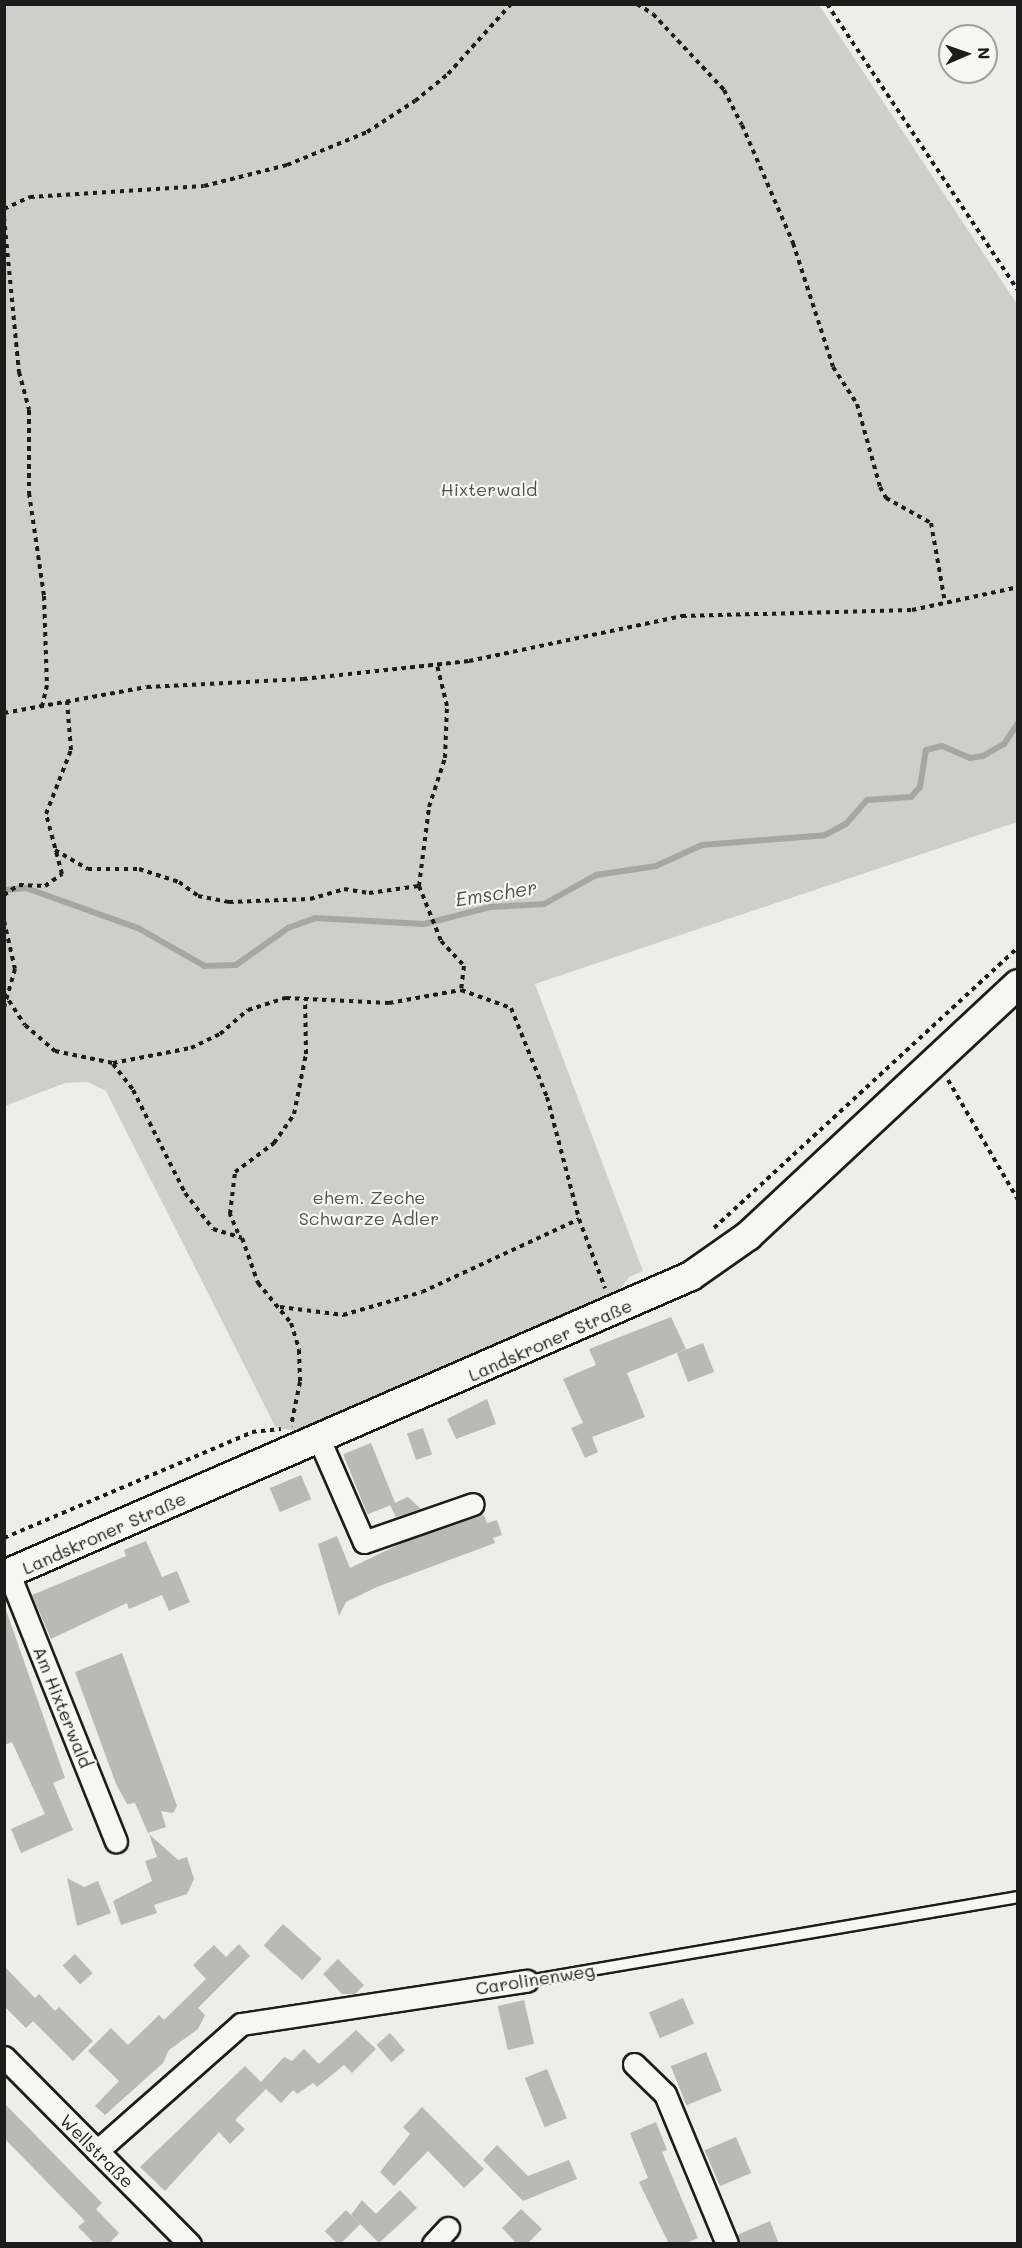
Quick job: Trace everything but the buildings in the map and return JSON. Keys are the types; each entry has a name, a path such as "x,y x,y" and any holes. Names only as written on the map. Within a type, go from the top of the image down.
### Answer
{"street":[{"name":"Landskroner Straße","path":"7,1575 310,1435 617,1309 723,1257 1017,984"},
{"path":"310,1435 364,1542 473,1504"},
{"name":"Am Hixterwald","path":"7,1575 116,1840"},
{"name":"Carolinenweg","path":"97,2151 241,2024 527,1981"},
{"name":"Wellstraße","path":"4,2057 190,2244"},
{"path":"634,2064 666,2094 727,2244"},
{"path":"433,2244 448,2228"}],"lane":[{"name":"Carolinenweg","path":"527,1981 1017,1897"}],"path":[{"path":"4,209 30,197 204,186 287,165 367,132 415,101 448,74 511,4"},
{"path":"637,4 653,14 724,90 742,125 793,243 832,367 857,404 880,487 886,498 931,523 945,602"},
{"path":"827,4 1017,290"},
{"path":"4,218 19,372 29,410 29,493 44,596 47,685 42,707"},
{"path":"4,713 147,687 437,665 682,616 912,610 1017,587"},
{"path":"437,665 447,706 445,758 429,807 418,885 441,941 464,966 461,990"},
{"path":"4,895 19,885 45,886 63,874 46,814 71,750 67,701"},
{"path":"55,850 88,869 139,869 179,882 198,896 229,902 310,899 344,889 369,893 418,885"},
{"path":"4,921 15,949 7,1002 4,1007"},
{"path":"707,1233 1017,948"},
{"path":"4,993 7,1002 55,1051 113,1063 190,1048 220,1034 248,1010 305,999 389,1003 461,990 511,1008 526,1037 579,1219 617,1309"},
{"path":"292,1431 299,1350 280,1307 258,1283 230,1214 235,1172 274,1143 294,1114 306,1054 305,999"},
{"path":"936,1059 1017,1200"},
{"path":"113,1063 133,1090 185,1192 213,1229 238,1233"},
{"path":"280,1307 344,1315 422,1292 579,1219"},
{"path":"4,1538 252,1431 292,1431 310,1435"}],"green space":[{"name":"Hixterwald","path":"5,5 819,5 1017,304 1017,822 535,984 643,1271 629,1277 617,1294 301,1431 276,1428 106,1091 88,1082 65,1083 5,1106"}],"waterway":[{"name":"Emscher","path":"4,890 26,888 138,928 205,966 236,965 288,928 315,918 424,924 490,907 544,904 596,875 656,866 702,845 825,835 846,824 867,800 911,797 920,787 926,750 942,746 970,758 983,756 1004,744 1018,723"}],"park label":[{"name":"ehem. Zeche Schwarze Adler","path":"369,1208"}]}
